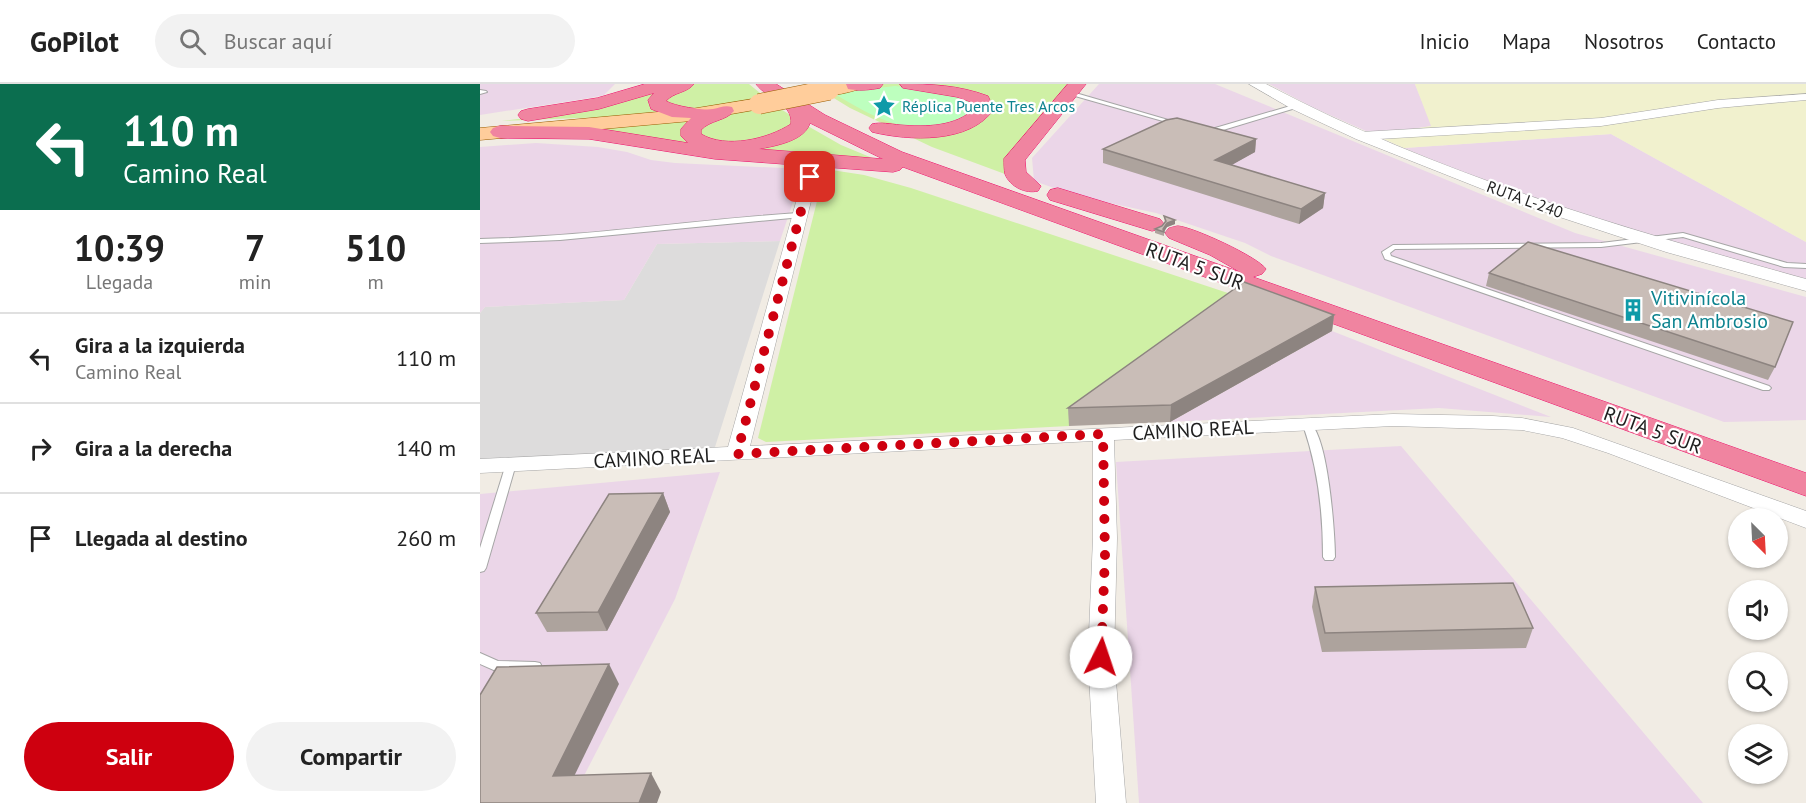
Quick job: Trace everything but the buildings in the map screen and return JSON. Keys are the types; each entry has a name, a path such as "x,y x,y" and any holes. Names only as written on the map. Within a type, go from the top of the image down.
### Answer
{"highway":[{"path":"480,122 582,107 664,84"},
{"path":"686,84 661,94 657,103 672,111 716,112"},
{"path":"801,84 840,108"},
{"path":"844,87 874,84"},
{"path":"909,84 972,95 982,100 985,109 972,120 947,129 913,132 872,125 933,151 1030,186 1152,224"},
{"name":"RUTA 5 SUR","path":"770,85 797,107 871,146 948,177 1806,485"},
{"name":"RUTA 5 SUR","path":"770,85 907,148 999,183 1806,466"},
{"path":"1030,186 1016,174 1014,159 1074,88"},
{"path":"716,112 697,122 691,129 691,136 702,142 723,146 769,141 789,134 800,126 801,116 797,107"},
{"path":"490,133 550,131 600,134 687,150 859,162 948,177"},
{"path":"1177,233 1219,250 1257,272"}],"main road":[{"path":"490,133 716,112 844,87"},
{"path":"480,122 635,119"}],"street":[{"name":"RUTA L-240","path":"1256,84 1361,136 1550,209 1642,239 1806,285"},
{"path":"1361,136 1608,121 1718,104 1806,97"},
{"path":"737,454 810,177"},
{"name":"CAMINO REAL","path":"480,466 1393,420 1493,422 1544,427 1615,448 1806,520"},
{"path":"1103,434 1105,538 1101,657 1111,803"}],"lane":[{"path":"1074,88 1188,128 1163,129"},
{"path":"1201,130 1221,129 1297,106"},
{"path":"480,241 595,237 700,222 799,215"},
{"path":"1766,388 1388,258 1386,252 1393,246 1601,244 1683,235 1787,265 1806,266"},
{"path":"1308,425 1322,473 1328,506 1329,557"},
{"path":"480,568 511,464"},
{"path":"480,658 496,666 548,667"}],"shaded area":[{"path":"480,84 615,84 604,95 480,115"},
{"path":"1099,84 1215,84 1575,233 1806,297 1806,420 1724,422 1271,256 1245,243 1156,213 1077,196 1034,181 1032,158"},
{"path":"1269,84 1415,84 1432,126 1375,135 1312,107"},
{"path":"1611,134 1806,242 1806,279 1591,219 1461,172 1404,148"},
{"path":"536,143 598,147 627,152 651,160 675,163 804,169 780,241 657,244 624,300 485,307 480,313 480,147"},
{"path":"780,241 715,447 480,460 480,313 485,307 624,300 657,244"},
{"path":"1332,331 1551,417 1439,408 1170,422"},
{"path":"1401,446 1703,803 1139,803 1116,462"},
{"path":"720,472 675,599 570,803 480,803 480,494"}],"green space":[{"path":"677,84 749,84 776,106 806,125 841,145 882,162 672,143 643,136 563,128 606,117 502,121 566,113"},
{"path":"811,84 1072,84 1013,177 932,147 850,108"},
{"path":"1415,84 1806,84 1806,242 1611,134 1404,148 1375,135 1431,126"},
{"path":"895,86 934,90 976,103 972,112 962,119 925,128 889,122 833,93"},
{"path":"825,169 864,175 911,188 1243,298 1069,426 766,442 758,438"}],"place":[{"name":"Réplica Puente Tres Arcos","path":"884,106"},
{"name":"Vitivinícola San Ambrosio","path":"1633,310"}],"route":[{"path":"810,177 737,454 1103,434 1105,556 1101,657"}]}
